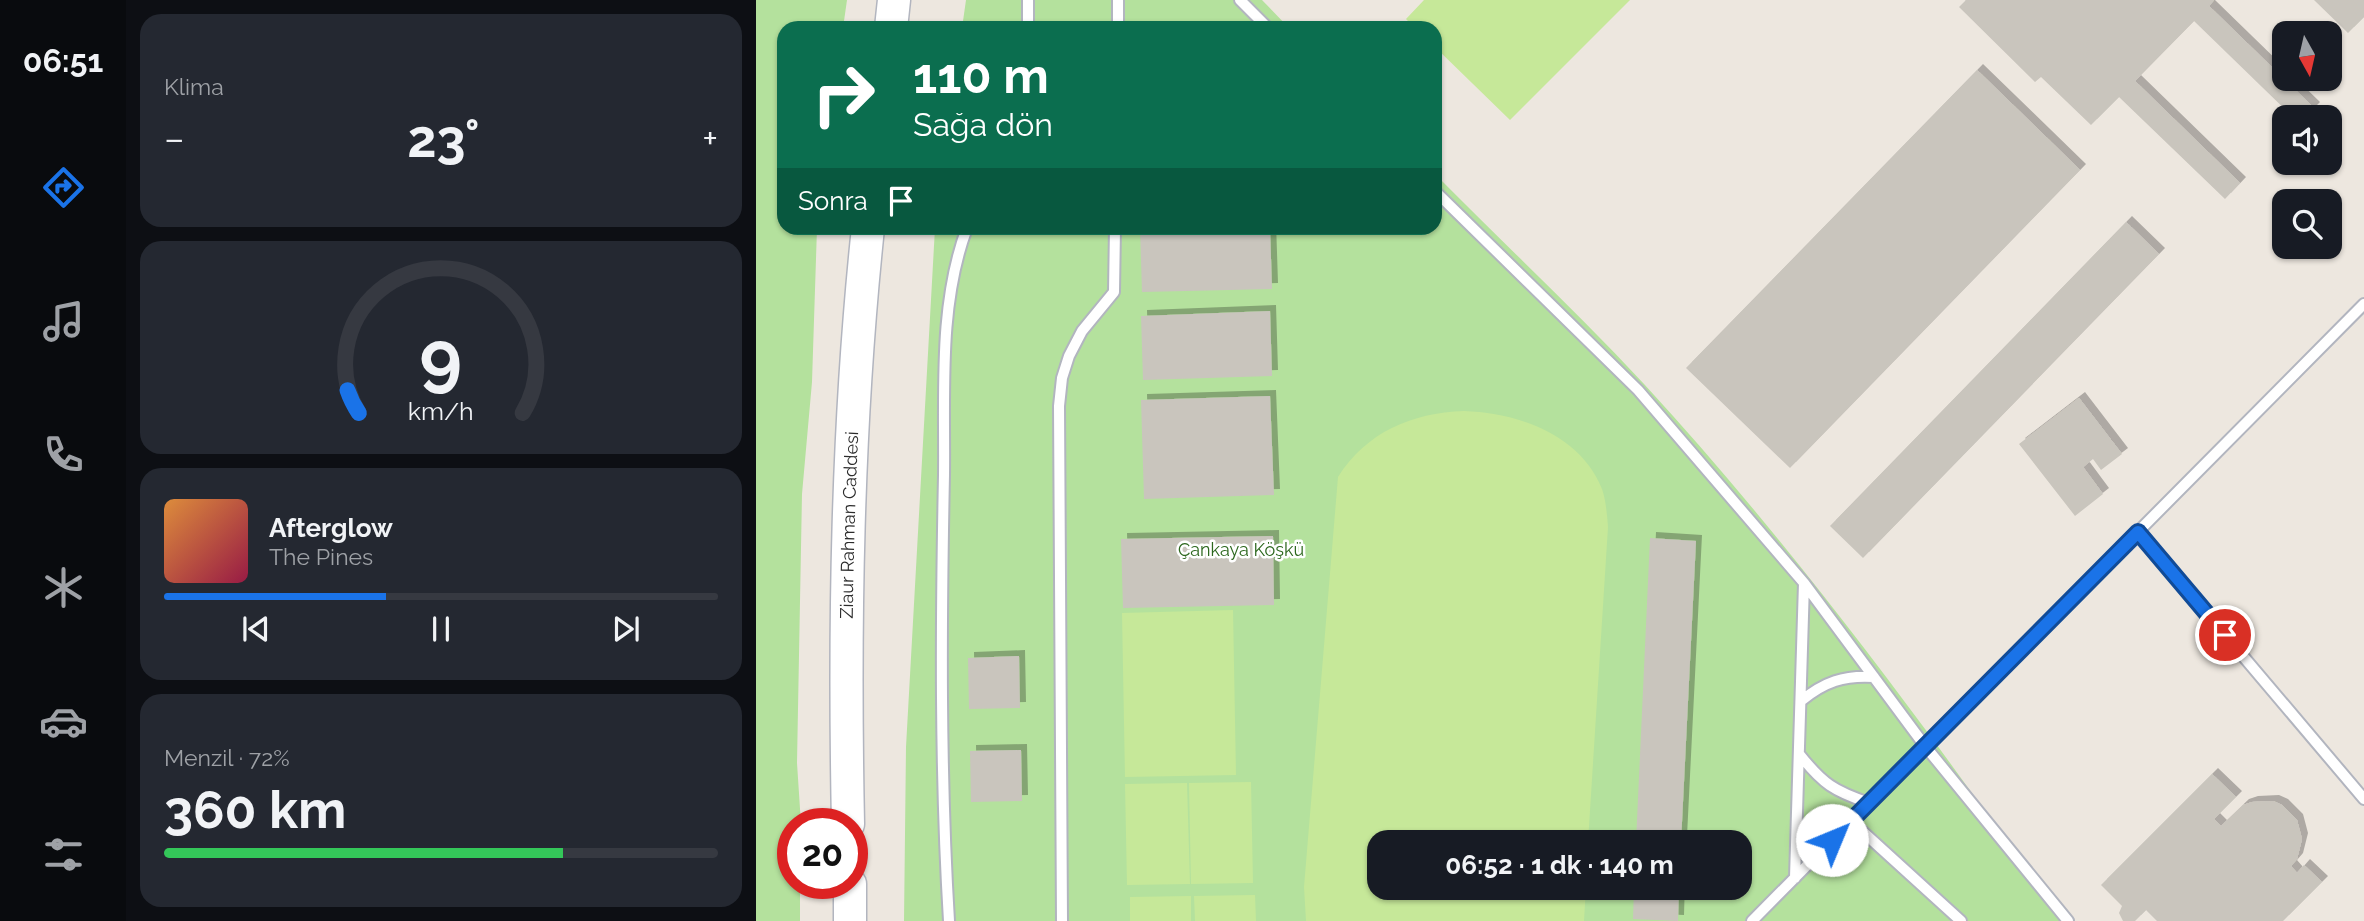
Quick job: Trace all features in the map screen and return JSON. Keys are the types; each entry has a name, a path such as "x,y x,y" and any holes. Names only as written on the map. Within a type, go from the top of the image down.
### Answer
{"main road":[{"path":"892,21 894,0"},
{"name":"Ziaur Rahman Caddesi","path":"848,808 846,565 867,235"},
{"path":"850,899 850,921"}],"lane":[{"path":"1028,0 1028,21"},
{"path":"1118,0 1118,21"},
{"path":"1240,0 1261,21"},
{"path":"1442,198 1638,390 1804,583 1925,746 2068,921"},
{"path":"949,921 942,617 946,364 950,296 959,248 964,235"},
{"path":"1062,921 1059,406 1062,378 1069,356 1082,331 1114,292 1115,235"},
{"path":"1752,921 2364,303"},
{"path":"2138,532 2364,799"},
{"path":"1795,878 1804,583"},
{"path":"1801,701 1816,688 1834,680 1854,676 1874,677"},
{"path":"1800,755 1818,778 1842,794 1869,803"},
{"path":"1851,821 1961,921"}],"green space":[{"path":"756,0 847,0 844,21 777,21 777,235 817,235 812,382 802,494 797,763 800,808 777,808 777,899 800,899 800,921 756,921"},
{"path":"966,0 1262,0 1282,21 963,21"},
{"path":"1424,0 1630,0 1510,120 1442,54 1442,21 1406,19"},
{"name":"Çankaya Köşkü","path":"1442,181 1619,357 1756,512 1914,714 2064,921 904,921 906,747 935,235 1442,235"},
{"path":"1464,411 1505,416 1545,430 1579,454 1602,489 1608,527 1589,830 1367,830 1367,900 1585,900 1584,921 1306,921 1304,887 1338,477 1362,448 1392,428 1408,421"},
{"path":"1233,610 1236,775 1125,777 1122,613"},
{"path":"1251,782 1253,883 1191,884 1189,783"},
{"path":"1187,783 1190,884 1127,885 1125,784"},
{"path":"1255,895 1256,921 1195,921 1194,896"},
{"path":"1191,896 1191,921 1130,921 1130,897"}],"building":[{"path":"1966,0 2214,0 2209,6 2272,67 2272,91 2296,91 2311,105 2281,105 2194,21 2135,81 2240,183 2225,199 2119,97 2091,125 2041,77 2035,82 1959,7"},
{"path":"2314,0 2364,0 2364,17 2348,33 2342,27 2342,21 2336,21"},
{"path":"1977,70 2080,170 1790,468 1686,368"},
{"path":"2126,222 2159,254 1863,558 1830,526"},
{"path":"1140,235 1270,235 1272,289 1142,292"},
{"path":"1270,311 1272,376 1143,380 1141,316"},
{"path":"1270,396 1274,495 1144,499 1141,400"},
{"path":"2079,398 2122,454 2101,470 2093,459 2083,467 2103,494 2075,516 2019,444"},
{"path":"1273,536 1274,605 1123,608 1121,539"},
{"path":"1650,538 1696,541 1682,830 1637,830"},
{"path":"1019,656 1020,708 969,709 968,658"},
{"path":"1021,750 1022,801 971,802 970,751"},
{"path":"2212,774 2236,797 2214,819 2221,826 2243,805 2273,801 2282,805 2297,820 2302,839 2297,859 2291,866 2297,873 2304,865 2322,882 2283,921 2157,921 2146,910 2135,921 2123,921 2119,913 2122,906 2101,885"},
{"path":"1634,900 1679,900 1678,921 1633,919"}],"route":[{"path":"1832,840 2138,532 2225,635"}]}
